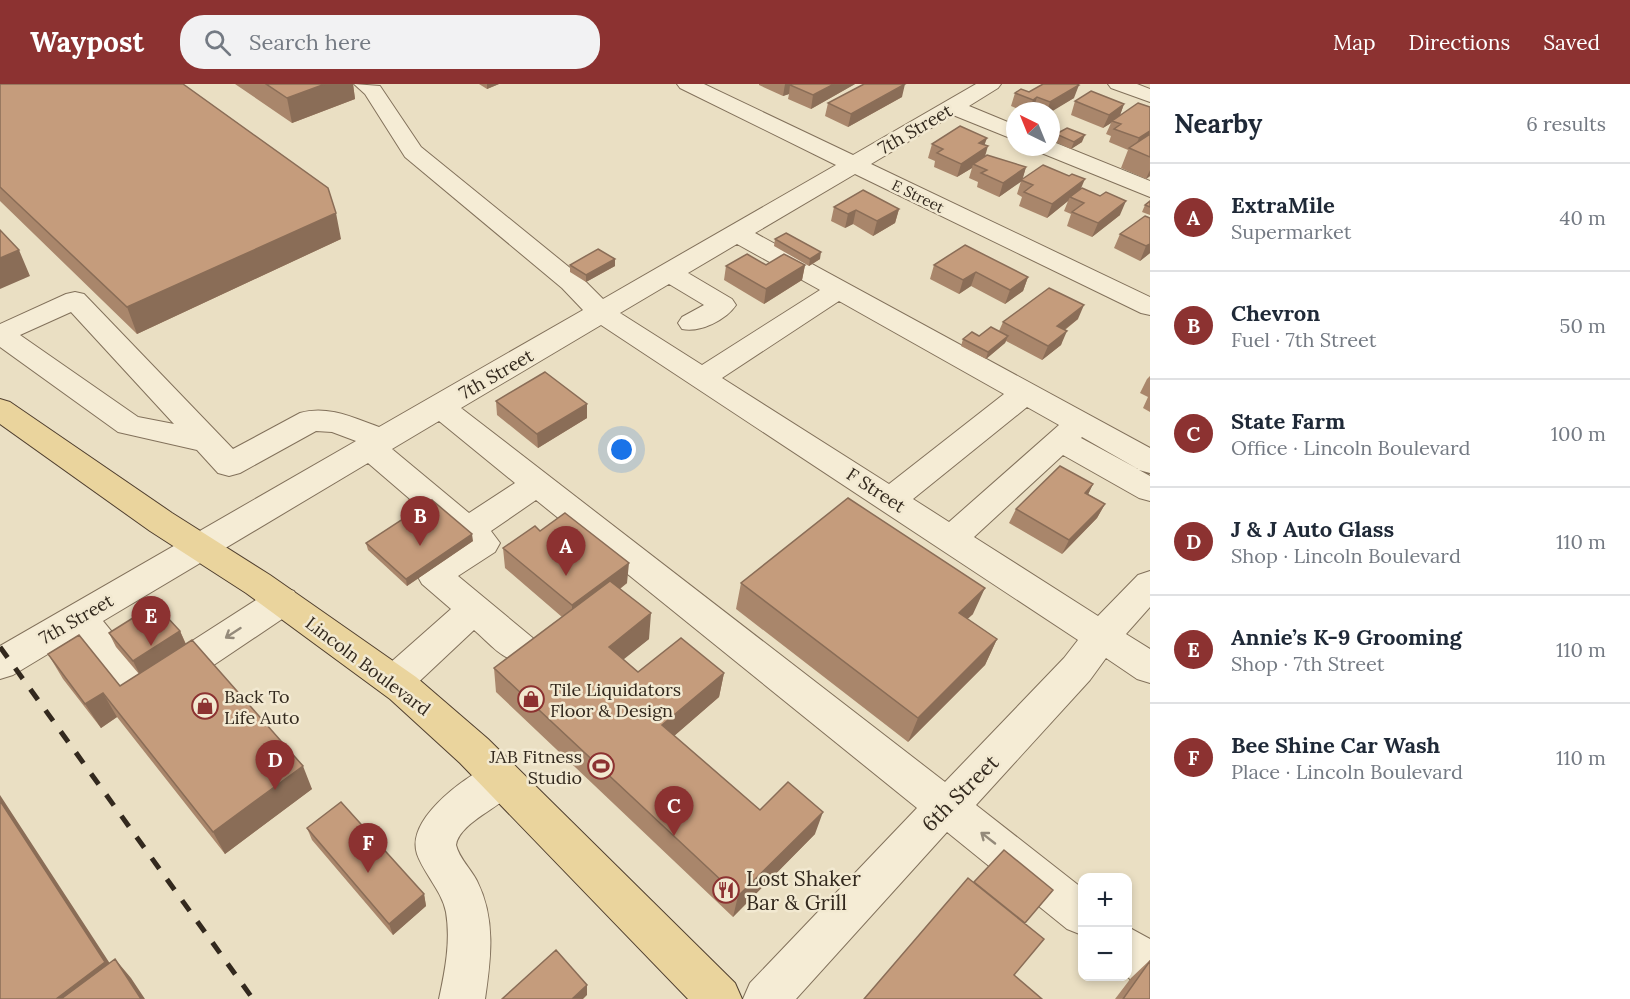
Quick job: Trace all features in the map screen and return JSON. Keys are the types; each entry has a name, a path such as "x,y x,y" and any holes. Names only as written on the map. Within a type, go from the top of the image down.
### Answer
{"main road":[{"name":"Lincoln Boulevard","path":"0,409 161,522 282,601 395,681 501,778 719,999"}],"street":[{"name":"F Street","path":"364,84 373,90 413,152 571,282 601,313 1150,668"},
{"name":"E Street","path":"687,84 1150,308"},
{"name":"7th Street","path":"0,664 991,84"},
{"path":"1118,84 1150,96"},
{"path":"952,107 1006,130"},
{"path":"1060,152 1150,190"},
{"path":"736,233 1025,393 1070,431 1150,490"},
{"path":"669,273 723,305 692,323"},
{"path":"702,378 838,290"},
{"path":"0,334 75,300 229,465 310,420 336,422 376,444 483,543 434,575 521,649"},
{"path":"0,334 129,425 208,442"},
{"path":"890,500 1025,393"},
{"path":"440,407 1078,910"},
{"path":"1070,431 1150,462"},
{"path":"951,539 1070,431"},
{"path":"467,530 538,484"},
{"name":"6th Street","path":"766,999 946,805 981,773 1077,669 1101,637 1150,584"},
{"path":"80,617 136,690 177,669 282,601"},
{"path":"395,681 474,609"},
{"path":"462,999 470,950 465,902 437,852 436,837 449,819 501,778"},
{"path":"1132,952 1150,967"}],"building":[{"path":"0,84 183,84 328,188 336,213 127,307 0,187"},
{"path":"266,84 325,84 287,98"},
{"path":"834,84 813,95 790,85"},
{"path":"864,84 905,84 851,114 828,103"},
{"path":"1043,84 1079,85 1050,102 1037,97 1033,100 1015,93 1021,89 1029,92"},
{"path":"1091,91 1124,104 1109,115 1075,101"},
{"path":"1138,103 1150,107 1150,131 1139,138 1114,129 1121,124 1112,121"},
{"path":"960,126 987,138 979,143 988,146 961,164 937,153 943,149 932,144"},
{"path":"1067,128 1085,135 1074,142 1060,136 1060,132"},
{"path":"1150,134 1150,157 1129,148"},
{"path":"987,155 1026,167 1003,183 981,173 987,170 973,164"},
{"path":"1043,165 1069,176 1072,174 1085,179 1052,204 1024,192 1033,185 1021,180"},
{"path":"1082,188 1100,196 1106,192 1126,201 1098,223 1072,212 1084,203 1070,197"},
{"path":"863,190 899,209 877,221 856,210 848,214 834,207"},
{"path":"1145,216 1150,218 1150,244 1146,246 1120,234"},
{"path":"0,230 19,250 0,258"},
{"path":"786,233 821,252 810,259 775,239"},
{"path":"965,245 1028,277 1010,290 976,272 963,280 934,265"},
{"path":"598,249 615,259 586,275 570,265"},
{"path":"747,254 766,265 784,254 805,265 766,289 726,266"},
{"path":"1049,288 1084,305 1057,326 1067,331 1048,346 1003,322"},
{"path":"991,327 1008,336 988,352 963,339 972,332 979,336"},
{"path":"545,372 587,404 537,434 496,401"},
{"path":"1060,466 1093,484 1085,493 1105,504 1069,540 1016,509"},
{"path":"848,498 985,588 959,613 997,639 918,718 741,583"},
{"path":"432,500 472,534 406,579 366,543"},
{"path":"565,513 629,563 572,605 503,548 535,526 540,531"},
{"path":"610,581 651,613 609,647 638,672 681,638 724,673 662,725 760,810 788,782 823,812 738,896 494,668"},
{"path":"155,604 180,631 133,661 109,633"},
{"path":"79,635 120,686 192,640 303,766 213,832 103,693 85,704 48,654"},
{"path":"0,801 105,962 56,999 0,999"},
{"path":"341,802 424,894 389,924 307,828"},
{"path":"1004,850 1053,890 1025,923 974,882"},
{"path":"968,878 1044,939 1014,975 1042,999 864,999"},
{"path":"556,950 587,985 572,999 502,999"},
{"path":"115,959 141,999 61,999"},
{"path":"1150,961 1150,999 1123,999"}],"railway":[{"path":"0,647 253,999"}],"place":[{"name":"Chevron","path":"420,546"},
{"name":"ExtraMile","path":"566,576"},
{"name":"Annie’s K-9 Grooming","path":"151,646"},
{"name":"Tile Liquidators Floor & Design","path":"531,699"},
{"name":"Back To Life Auto","path":"205,706"},
{"name":"JAB Fitness Studio","path":"601,766"},
{"name":"J & J Auto Glass","path":"275,790"},
{"name":"State Farm","path":"674,836"},
{"name":"Bee Shine Car Wash","path":"368,873"},
{"name":"Lost Shaker Bar & Grill","path":"726,890"}]}
